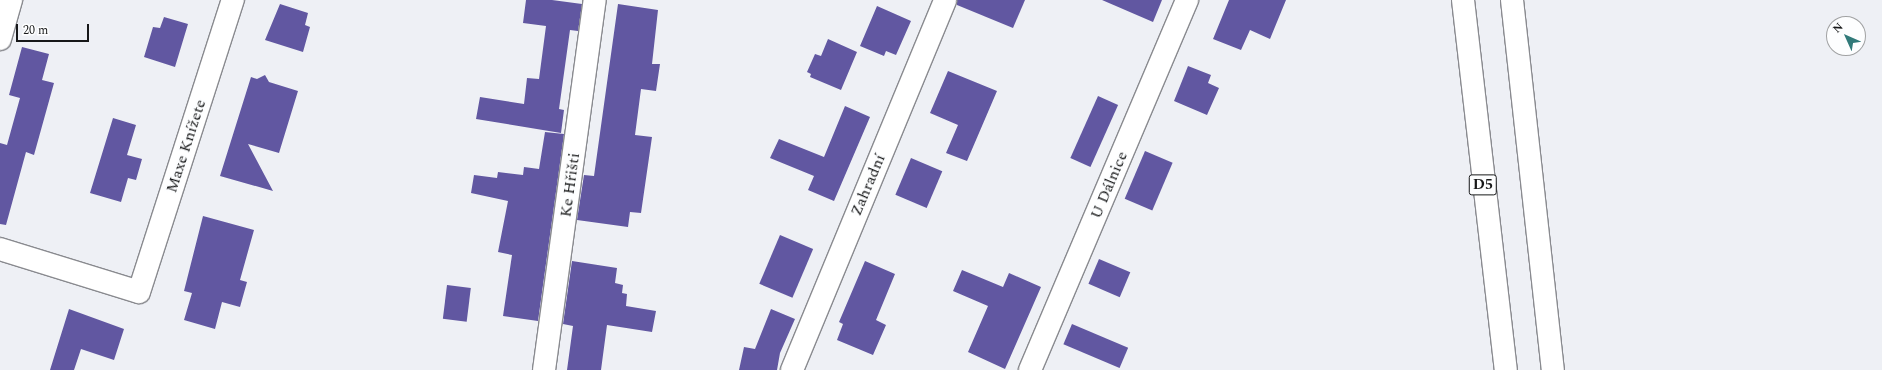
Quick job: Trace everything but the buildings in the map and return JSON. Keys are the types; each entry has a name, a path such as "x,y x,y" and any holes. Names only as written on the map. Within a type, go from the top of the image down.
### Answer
{"main road":[{"path":"0,39 11,0"},
{"name":"Maxe Knížete","path":"0,249 140,292 233,0"},
{"name":"Ke Hřišti","path":"544,370 595,0"},
{"name":"Zahradní","path":"792,370 945,0"},
{"name":"U Dálnice","path":"1030,370 1187,0"},
{"name":"D5","path":"1463,0 1506,370"},
{"path":"1512,0 1540,272 1553,370"}]}
